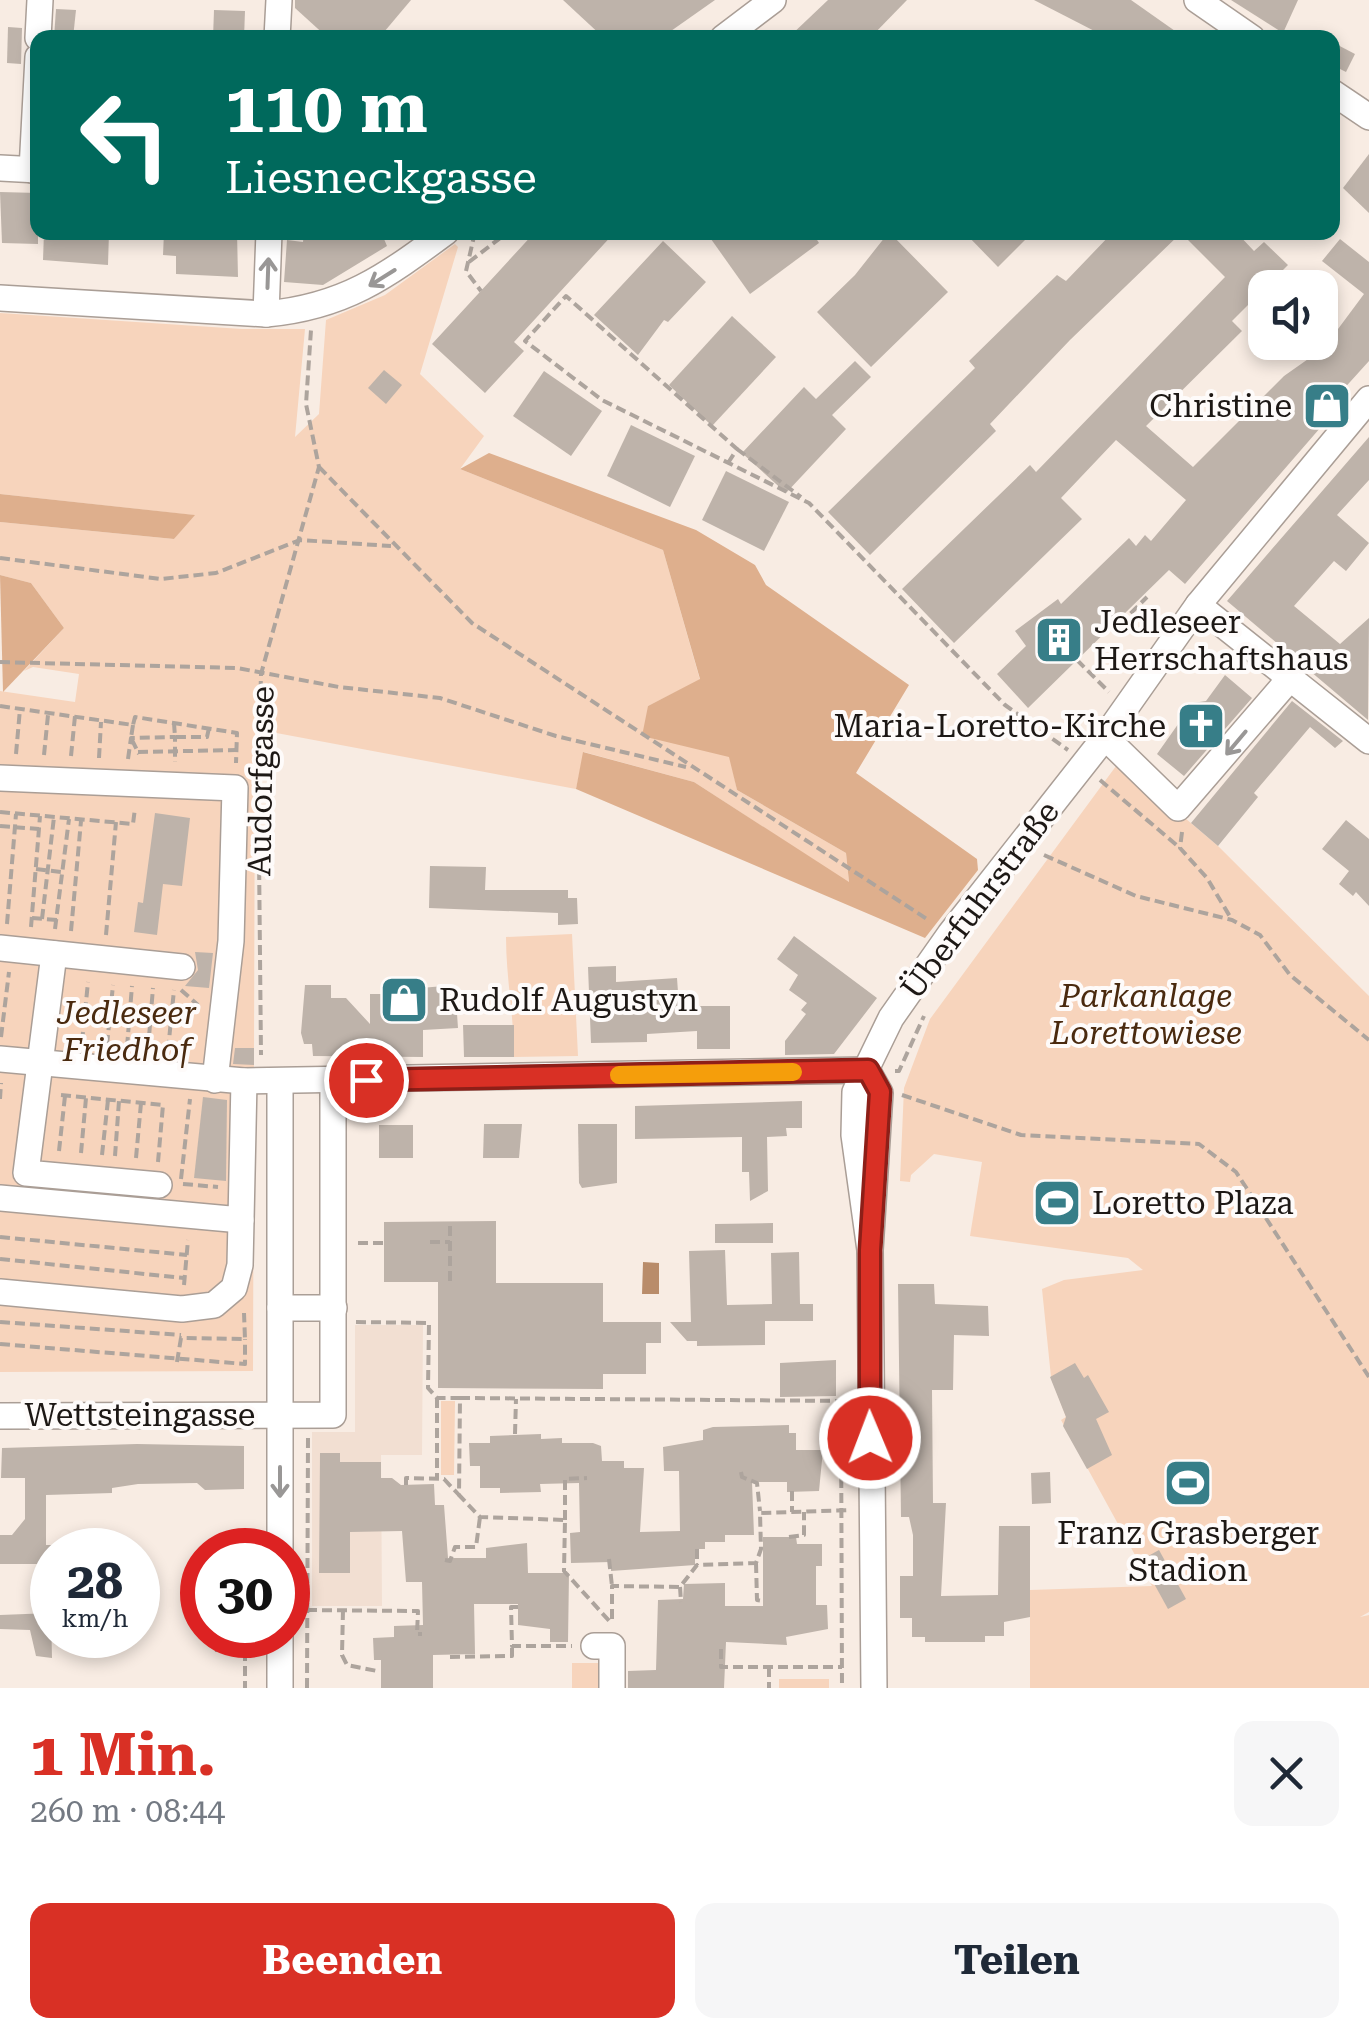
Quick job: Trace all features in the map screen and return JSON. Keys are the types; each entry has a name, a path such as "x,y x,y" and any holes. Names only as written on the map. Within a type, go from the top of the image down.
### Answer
{"street":[{"path":"38,30 40,0"},
{"path":"277,30 279,0"},
{"path":"734,30 773,0"},
{"path":"1197,0 1240,30"},
{"path":"1340,97 1369,117"},
{"path":"0,168 30,170"},
{"path":"266,314 269,240"},
{"path":"0,298 266,314 310,310 386,277 435,240"},
{"name":"Überfuhrstraße","path":"874,1688 870,1250 854,1134 856,1092 874,1081 891,1018 950,934 1086,762 1198,605 1369,399"},
{"path":"1198,605 1369,741"},
{"path":"1105,736 1178,808 1186,804 1292,676"},
{"path":"7,779 247,786 216,1080"},
{"path":"10,937 177,971"},
{"path":"54,944 26,1173 113,1181"},
{"path":"0,1060 216,1080 874,1081"},
{"path":"280,1414 333,1414 342,1308 333,1080"},
{"path":"0,1292 182,1309 214,1305 234,1288 240,1264 241,1188 262,1081"},
{"path":"262,1081 280,1308 280,1528"},
{"path":"0,1198 241,1220"},
{"path":"280,1308 342,1308"},
{"name":"Wettsteingasse","path":"0,1416 280,1414"},
{"path":"603,1646 612,1688"},
{"path":"280,1658 280,1688"}],"path":[{"path":"473,240 466,270 481,291"},
{"path":"469,262 498,240"},
{"path":"525,341 566,296 737,449 809,503 1005,705 1086,762 1095,776 1180,848 1207,878 1232,920"},
{"name":"Audorfgasse","path":"247,786 261,674 319,468 306,404 310,310"},
{"path":"519,336 602,400 809,503"},
{"path":"728,463 737,449"},
{"path":"319,468 472,623 950,934"},
{"path":"0,558 161,579 216,573 300,540 392,546"},
{"path":"1120,618 1123,621 1148,597"},
{"path":"1076,660 1126,708"},
{"path":"0,662 237,668 440,698 556,736 691,768"},
{"path":"0,706 132,725"},
{"path":"7,779 20,709"},
{"path":"42,780 48,713"},
{"path":"70,781 75,716"},
{"path":"156,785 131,738 134,717 236,733 236,750 247,786"},
{"path":"96,782 101,720"},
{"path":"0,812 133,824 175,750 174,723"},
{"path":"131,738 207,737 209,728"},
{"path":"138,752 236,750"},
{"path":"1180,848 1186,804"},
{"path":"0,1042 16,814"},
{"path":"10,937 32,918 40,816"},
{"path":"42,919 54,817"},
{"path":"54,944 69,818"},
{"path":"10,937 54,944 70,935 82,819"},
{"path":"116,822 106,958 106,1052 163,1104"},
{"path":"0,826 39,829"},
{"name":"Audorfgasse","path":"259,844 262,1081"},
{"path":"1044,855 1136,896 1232,920 1260,935 1290,975 1369,1040"},
{"path":"36,869 62,872"},
{"path":"32,918 56,920"},
{"path":"106,958 133,977 128,1071"},
{"path":"106,958 82,1051 128,1071"},
{"path":"128,1071 177,971"},
{"path":"128,1071 154,979 177,971"},
{"path":"874,1081 899,1071 925,1014"},
{"path":"874,1081 1022,1135 1164,1140 1209,1148 1236,1172 1369,1377"},
{"path":"36,1093 163,1104"},
{"path":"65,1096 113,1181"},
{"path":"86,1098 113,1181"},
{"path":"108,1100 113,1181"},
{"path":"113,1181 119,1100"},
{"path":"113,1181 141,1102"},
{"path":"113,1181 163,1104"},
{"path":"113,1181 241,1188"},
{"path":"450,1223 450,1281"},
{"path":"0,1237 187,1256"},
{"path":"430,1242 450,1242"},
{"path":"0,1259 185,1278"},
{"path":"342,1308 351,1322 428,1322 428,1388 437,1398 437,1478"},
{"path":"177,1362 181,1338"},
{"path":"0,1344 177,1362 245,1364 245,1338"},
{"path":"437,1398 870,1401"},
{"path":"459,1494 460,1398"},
{"path":"515,1434 516,1398"},
{"path":"841,1401 842,1688"},
{"path":"308,1428 308,1528"},
{"path":"741,1472 742,1477 757,1483 757,1600 763,1600"},
{"path":"406,1485 406,1478 444,1478 480,1517 565,1520"},
{"path":"587,1478 565,1478 564,1571 612,1619"},
{"path":"792,1492 792,1512"},
{"path":"308,1504 320,1504"},
{"path":"760,1513 871,1510"},
{"path":"789,1537 804,1535 804,1512"},
{"path":"445,1560 450,1560 455,1547 476,1548 480,1517"},
{"path":"681,1602 680,1587 697,1565 696,1550"},
{"path":"512,1646 603,1646 612,1619 608,1560"},
{"path":"697,1565 756,1563"},
{"path":"612,1586 680,1587"},
{"path":"450,1658 512,1656 511,1607 518,1607"},
{"path":"310,1610 418,1611 418,1634 422,1634"},
{"path":"343,1610 342,1655 347,1665 376,1671"},
{"path":"721,1649 721,1667 842,1667"},
{"path":"245,1658 245,1688"},
{"path":"307,1658 307,1688"},
{"path":"245,1667 254,1671"},
{"path":"769,1667 769,1688"}],"shaded area":[{"path":"489,453 696,530 755,565 766,585 909,685 856,773 977,859 978,870 925,938 576,789 583,752 694,782 849,882 846,853 737,790 729,757 642,736 648,706 700,679 663,550 460,469"},
{"path":"0,494 195,515 174,539 0,522"},
{"path":"0,575 31,583 64,628 3,692"},
{"path":"643,1262 659,1263 659,1294 642,1294"},
{"path":"355,1325 423,1325 422,1455 381,1455 382,1606 312,1606 312,1432 355,1432"}],"green space":[{"name":"Jedleseer Friedhof","path":"455,244 458,247 420,374 484,436 460,469 663,550 700,680 648,706 730,757 737,790 846,853 849,883 694,782 584,752 576,789 255,729 253,1371 0,1372 0,691 75,702 79,674 33,667 24,671 64,628 31,583 0,575 0,522 174,539 193,515 0,494 0,313 242,329 305,329 295,437 319,414 326,320 385,295"},
{"name":"Parkanlage Lorettowiese","path":"1119,762 1218,846 1369,996 1369,1612 1360,1617 1369,1615 1369,1688 1030,1688 1030,1590 1152,1586 1061,1420 1066,1417 1051,1377 1042,1289 1064,1280 1143,1270 1128,1258 970,1236 982,1162 934,1154 911,1175 910,1182 900,1181 904,1088 930,1019"},
{"path":"572,934 578,1056 514,1057 506,937"},
{"path":"441,1401 455,1401 454,1475 441,1475"},
{"path":"572,1663 606,1663 606,1688 572,1688"},
{"path":"779,1679 829,1679 829,1688 779,1688"}],"building":[{"path":"295,0 411,0 386,30 319,30 295,8"},
{"path":"563,0 715,0 672,30 595,30"},
{"path":"828,0 907,0 878,30 796,30"},
{"path":"1034,0 1131,0 1174,30 1092,30"},
{"path":"1231,0 1298,0 1284,30"},
{"path":"56,9 76,10 74,30 55,30"},
{"path":"214,10 245,11 244,30 213,30"},
{"path":"8,27 22,28 21,64 7,63"},
{"path":"1340,46 1355,54 1346,72 1340,69"},
{"path":"1369,154 1369,213 1343,188"},
{"path":"0,192 30,193 30,240 38,240 38,244 2,243"},
{"path":"1340,239 1369,262 1369,361 1322,413 1327,420 1185,584 1169,570 1028,708 997,674 1026,646 1015,631 1058,599 1061,604 1129,538 1136,546 1145,535 1151,541 1186,500 1116,440 1061,498 1082,519 954,643 902,589 1030,465 1036,472 1225,277 1188,240 1244,240 1254,251 1264,242 1288,265 1283,270 1248,270 1248,305 1232,321 1242,331 1146,426 1193,467 1284,376 1307,360 1338,360 1338,329 1364,294 1322,261"},
{"path":"44,240 109,240 108,265 43,260"},
{"path":"164,240 237,240 238,277 176,274 176,256 163,255"},
{"path":"287,240 384,240 387,246 323,285 284,282"},
{"path":"528,240 608,240 514,342 524,351 485,393 432,344"},
{"path":"712,240 817,240 819,243 750,294"},
{"path":"883,240 897,240 948,292 871,367 817,312 855,275"},
{"path":"972,240 1025,240 998,267"},
{"path":"1105,240 1174,240 1070,340 990,424 996,431 870,555 828,512 975,368 969,361 1057,275 1066,281"},
{"path":"663,241 706,282 668,322 664,320 638,355 594,315"},
{"path":"732,316 776,357 712,426 669,385"},
{"path":"855,361 871,377 832,415 846,429 786,493 742,453 804,387 816,399"},
{"path":"384,370 402,385 386,404 368,388"},
{"path":"544,371 602,411 571,456 513,416"},
{"path":"631,425 695,456 670,507 607,476"},
{"path":"1369,437 1369,480 1337,515 1369,543 1346,571 1334,561 1294,606 1340,644 1369,618 1368,720 1227,601"},
{"path":"726,471 789,502 764,551 702,520"},
{"name":"Maria-Loretto-Kirche","path":"1225,675 1252,698 1184,776 1157,754 1193,703 1206,701"},
{"path":"1292,701 1343,741 1335,748 1310,727 1254,793 1258,797 1218,846 1191,823"},
{"path":"155,813 190,818 182,886 163,884 157,935 134,932 138,902 143,903"},
{"path":"1346,820 1369,839 1369,906 1356,892 1353,896 1339,884 1349,871 1322,849"},
{"path":"430,866 486,867 485,890 568,890 568,898 577,898 578,924 558,925 558,913 429,908"},
{"path":"794,936 877,998 834,1054 785,1055 785,1041 806,1014 801,1010 807,1003 789,990 798,975 777,959"},
{"path":"195,952 213,953 209,988 185,986 198,970"},
{"path":"616,966 616,982 677,978 679,1006 730,1006 730,1049 697,1049 697,1031 647,1034 647,1042 591,1043 588,967"},
{"path":"388,980 421,980 421,988 455,985 458,1028 423,1030 423,1057 313,1056 312,1044 304,1044 301,1033 305,985 331,985 331,998 346,998 370,1024 370,994 388,994"},
{"path":"463,1025 514,1025 514,1057 464,1057"},
{"path":"235,1048 254,1048 254,1065 233,1064"},
{"path":"203,1097 227,1100 226,1181 194,1178"},
{"path":"802,1101 802,1128 786,1128 787,1136 767,1137 768,1191 750,1201 749,1172 742,1172 742,1137 635,1139 635,1106"},
{"path":"484,1124 522,1124 519,1158 483,1158"},
{"path":"578,1124 617,1124 617,1183 582,1188"},
{"path":"379,1125 413,1125 413,1158 379,1158"},
{"path":"496,1221 496,1283 603,1283 603,1322 661,1322 661,1343 646,1343 646,1374 603,1374 603,1389 438,1388 438,1282 384,1282 384,1222"},
{"path":"773,1223 773,1243 715,1243 715,1224"},
{"path":"725,1250 727,1305 772,1304 771,1253 799,1252 800,1304 813,1304 813,1321 765,1321 765,1345 697,1346 697,1341 687,1341 670,1322 691,1322 689,1251"},
{"path":"898,1284 934,1284 935,1304 988,1306 989,1336 954,1335 953,1390 932,1390 933,1503 946,1503 941,1596 998,1595 999,1526 1030,1526 1030,1617 1004,1622 1004,1636 985,1636 985,1642 925,1642 925,1637 912,1637 912,1618 900,1618 900,1576 913,1576 913,1535 909,1517 901,1517"},
{"path":"836,1360 836,1396 780,1397 780,1363"},
{"path":"1075,1363 1084,1378 1088,1375 1109,1412 1096,1419 1112,1455 1087,1469 1063,1426 1066,1417 1050,1377"},
{"path":"789,1425 789,1433 796,1433 796,1450 823,1450 819,1491 787,1492 787,1482 752,1482 754,1535 725,1535 725,1542 705,1542 705,1549 695,1549 695,1565 611,1571 611,1562 571,1563 570,1533 580,1532 579,1483 540,1484 541,1492 500,1493 500,1488 480,1488 480,1466 470,1466 469,1443 490,1443 490,1436 541,1434 541,1439 562,1438 562,1443 593,1443 601,1446 602,1461 624,1461 624,1468 644,1468 640,1532 680,1531 679,1471 664,1471 663,1447 703,1440 703,1430 713,1427"},
{"path":"244,1446 244,1489 205,1490 197,1483 138,1484 112,1488 112,1493 46,1495 46,1528 30,1528 30,1564 0,1564 0,1535 12,1535 25,1519 25,1478 1,1478 2,1448"},
{"path":"320,1453 340,1453 340,1462 381,1462 381,1478 392,1478 401,1485 434,1484 435,1505 444,1505 448,1558 486,1558 486,1548 527,1543 528,1573 569,1573 568,1642 550,1642 550,1629 518,1625 518,1604 474,1604 475,1654 433,1655 433,1688 381,1688 381,1660 374,1660 373,1638 394,1637 394,1626 423,1625 422,1582 406,1582 402,1531 350,1532 350,1573 319,1573"},
{"path":"1050,1472 1051,1503 1032,1504 1031,1473"},
{"path":"763,1537 796,1537 797,1544 822,1544 822,1566 816,1566 816,1605 827,1605 828,1629 786,1637 787,1645 726,1642 724,1688 628,1688 628,1671 656,1670 658,1600 683,1599 684,1584 725,1583 725,1606 763,1606"},
{"path":"1159,1550 1186,1599 1168,1609 1141,1560"},
{"path":"30,1614 30,1630 0,1629 0,1615"}],"slow traffic":[{"path":"619,1075 793,1072"}],"place":[{"name":"Christine","path":"1327,406"},
{"name":"Jedleseer Herrschaftshaus","path":"1059,640"},
{"name":"Maria-Loretto-Kirche","path":"1201,726"},
{"name":"Rudolf Augustyn","path":"404,1000"},
{"name":"Loretto Plaza","path":"1057,1203"},
{"name":"Franz Grasberger Stadion","path":"1188,1483"}],"route":[{"path":"366,1080 868,1070 880,1092 870,1250 870,1438"}]}
